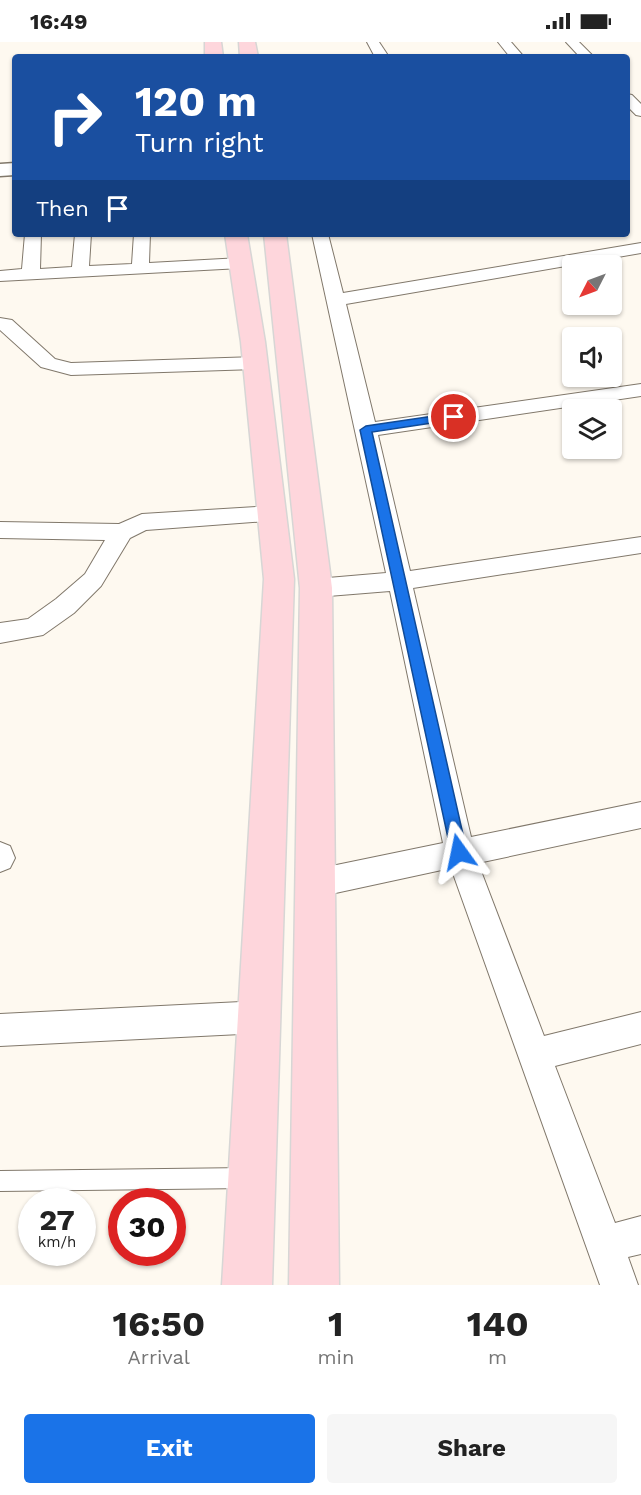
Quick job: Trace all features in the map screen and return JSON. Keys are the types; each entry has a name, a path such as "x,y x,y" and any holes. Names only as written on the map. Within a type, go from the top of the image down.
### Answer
{"main road":[{"path":"275,237 316,588 317,882 314,1285"},
{"path":"238,248 256,363 279,579 247,1285"}],"street":[{"path":"504,42 514,54"},
{"path":"572,42 584,54"},
{"path":"630,101 641,112"},
{"path":"31,274 33,237"},
{"path":"80,271 83,237"},
{"path":"140,268 142,237"},
{"path":"321,237 400,581 459,852 619,1285"},
{"path":"0,276 140,268 238,248"},
{"path":"336,300 641,248"},
{"path":"0,324 4,324 48,363 71,369 256,363"},
{"path":"366,430 641,390"},
{"path":"0,530 122,532 142,522 272,514"},
{"path":"0,633 34,628 65,606 93,580 122,532"},
{"path":"316,588 400,581 641,545"},
{"path":"317,882 641,815"},
{"path":"0,1030 259,1017"},
{"path":"534,1054 641,1028"},
{"path":"604,1245 641,1235"}],"lane":[{"path":"0,1181 252,1178"}],"route":[{"path":"454,417 366,430 459,852"}]}
